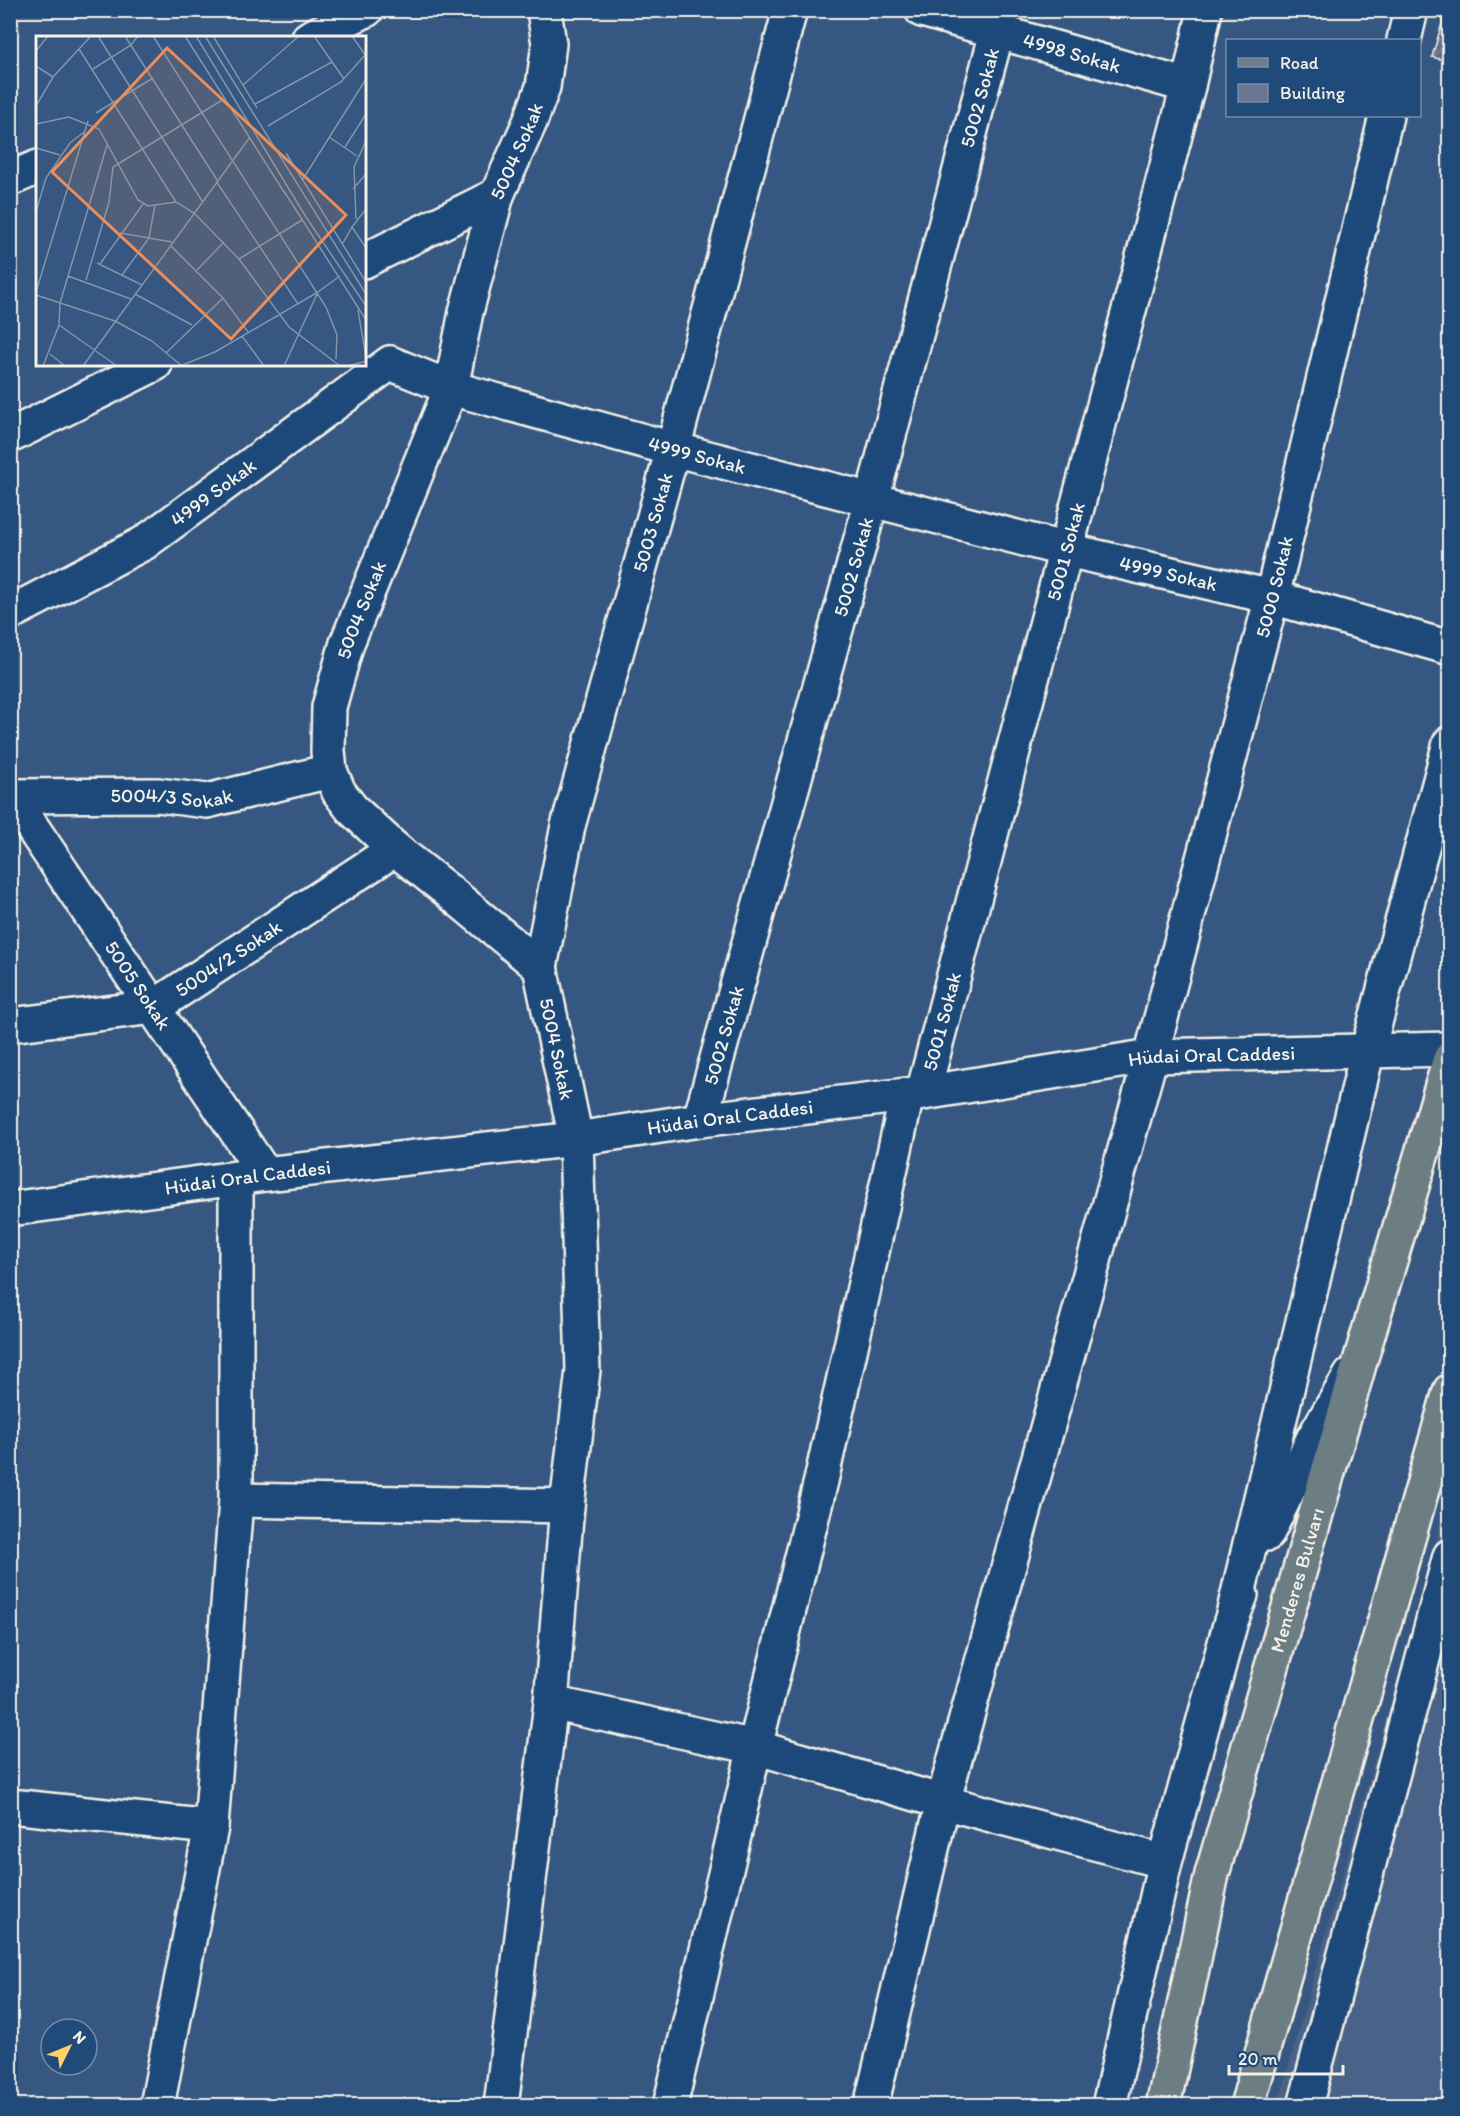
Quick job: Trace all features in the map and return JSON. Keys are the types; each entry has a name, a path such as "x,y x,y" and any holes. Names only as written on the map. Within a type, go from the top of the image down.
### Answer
{"main road":[{"name":"Menderes Bulvarı","path":"1163,2106 1212,1874 1449,1059"},
{"path":"1247,2106 1449,1391"}],"street":[{"path":"313,36 366,10"},
{"name":"5004 Sokak","path":"501,2106 551,1702 567,1506 583,1370 576,1139 540,967 395,849 352,809 339,792 330,771 328,751 329,707 347,643 451,388 466,312 497,195 543,87 549,44 544,10"},
{"name":"5003 Sokak","path":"540,967 568,826 673,449 790,10"},
{"name":"4998 Sokak","path":"922,10 1000,21 1188,86"},
{"name":"5001 Sokak","path":"670,2106 755,1747 915,1094 1066,550 1188,86 1205,10"},
{"path":"1404,39 1411,10"},
{"name":"5002 Sokak","path":"700,1120 872,499 1000,21"},
{"name":"5000 Sokak","path":"871,2106 943,1802 1151,1056 1272,597 1386,117"},
{"path":"10,179 36,168"},
{"path":"366,260 497,195"},
{"name":"4999 Sokak","path":"10,613 144,543 390,363 451,388 673,449 1066,550 1272,597 1449,648"},
{"path":"10,436 151,366"},
{"path":"1109,2106 1165,1862 1233,1615 1368,1049 1449,744"},
{"name":"5004/3 Sokak","path":"11,796 158,795 207,801 330,771"},
{"name":"5005 Sokak","path":"11,796 154,1007 250,1177"},
{"name":"5004/2 Sokak","path":"10,1024 154,1007 395,849"},
{"name":"Hüdai Oral Caddesi","path":"10,1209 250,1177 576,1139 700,1120 915,1094 1151,1056 1368,1049 1449,1049"},
{"path":"157,2106 211,1827 236,1500 250,1177"},
{"path":"1233,1615 1270,1526 1313,1439 1361,1358"},
{"path":"236,1500 567,1506"},
{"path":"1305,2106 1440,1629 1449,1556"},
{"path":"551,1702 755,1747 943,1802 1165,1862"},
{"path":"10,1806 211,1827"}],"shaded area":[{"path":"1449,1495 1449,2105 1278,2105"}],"building":[{"path":"1446,10 1450,10 1450,62 1432,57"}]}
